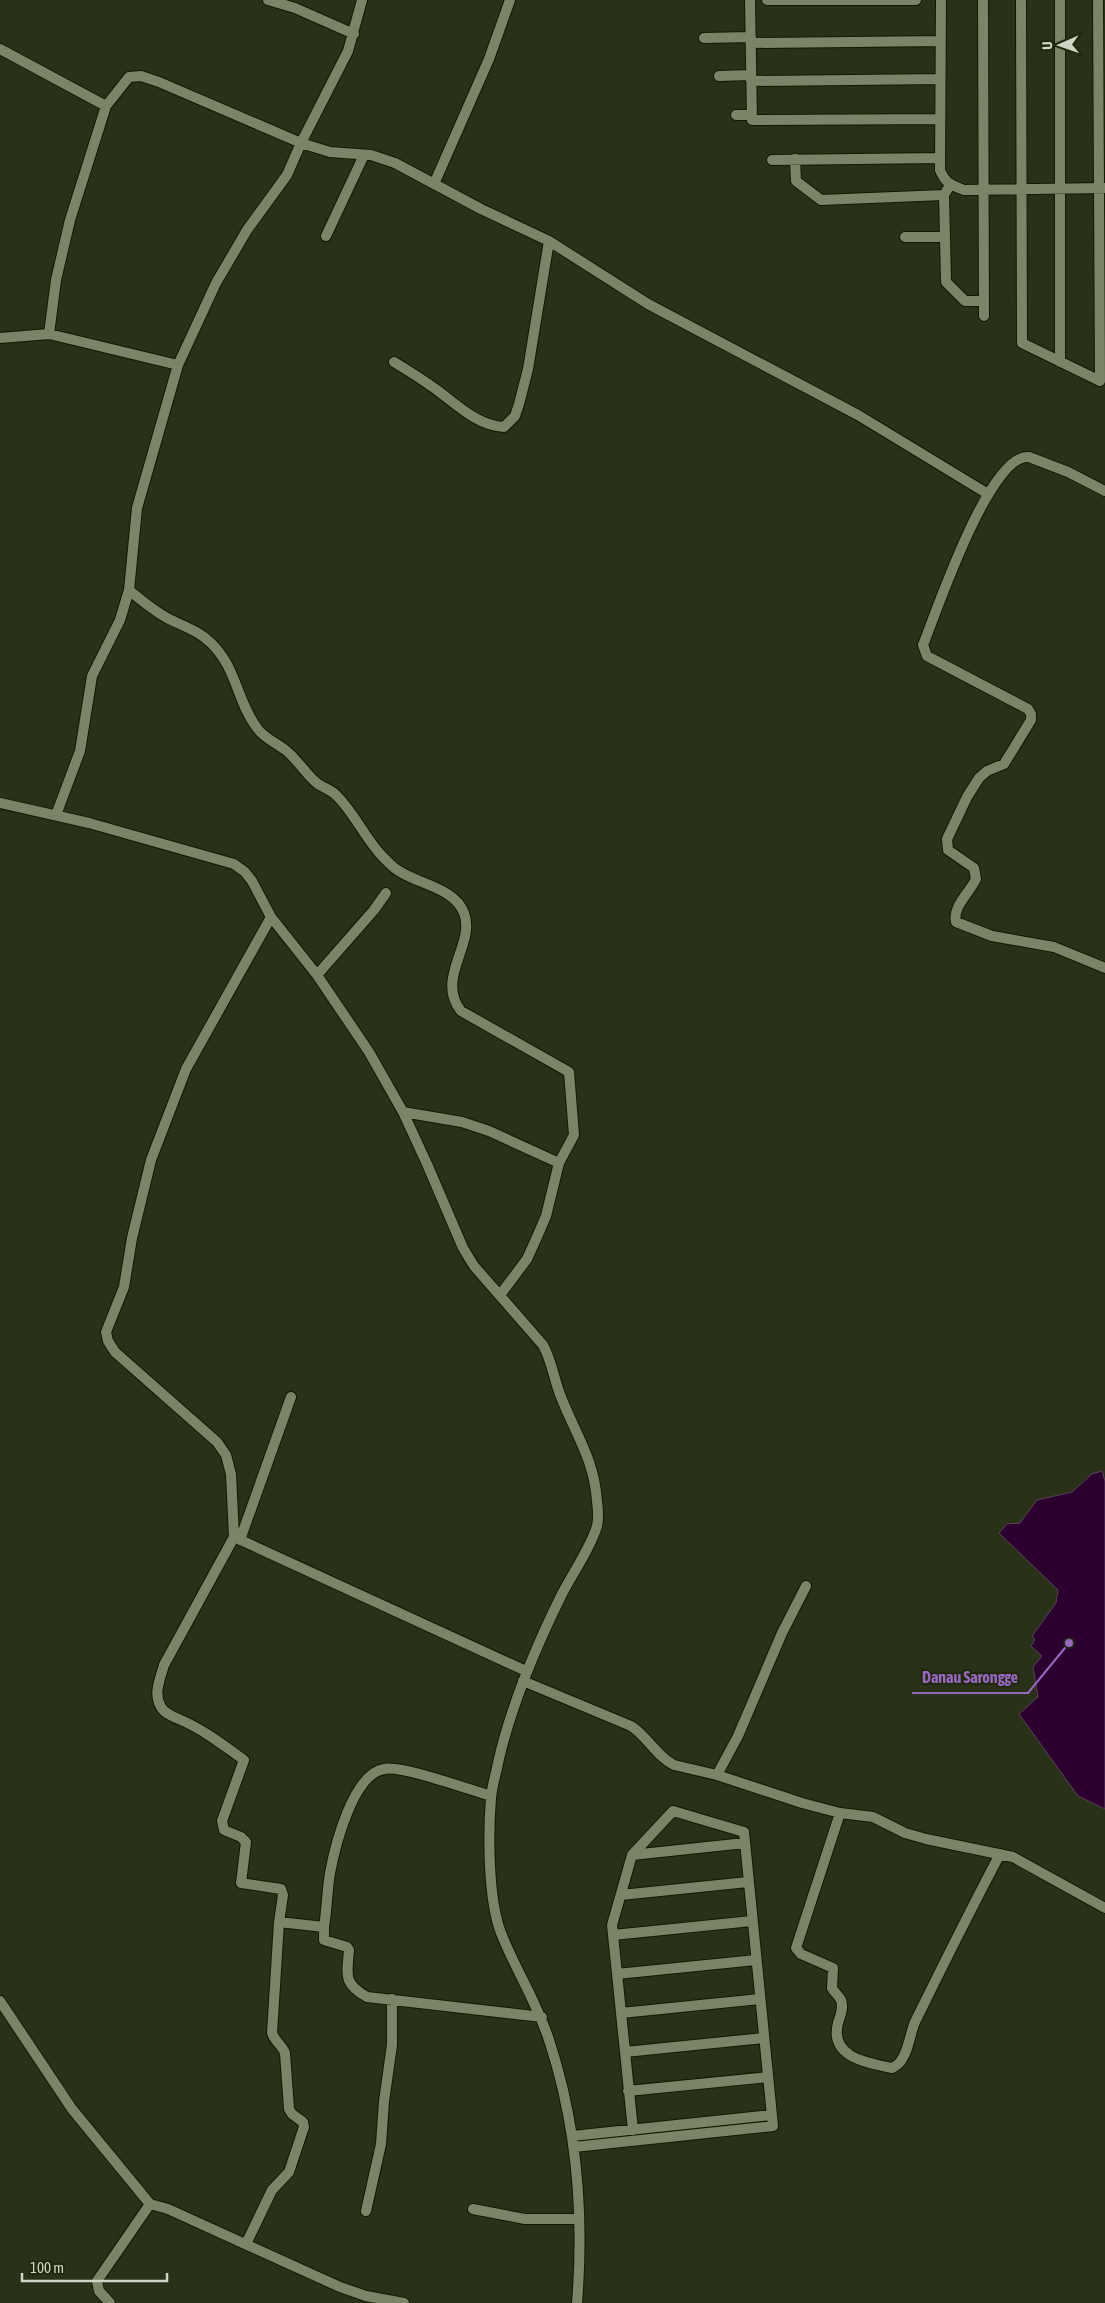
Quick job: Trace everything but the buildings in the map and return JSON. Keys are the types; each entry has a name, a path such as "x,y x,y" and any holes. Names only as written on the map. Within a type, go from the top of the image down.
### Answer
{"street":[{"path":"268,0 295,8 354,34"},
{"path":"56,815 80,751 92,676 120,620 129,590 137,508 178,365 216,284 247,230 287,175 301,142 336,75 354,34 362,0"},
{"path":"434,184 488,59 510,0"},
{"path":"750,0 752,120 940,119"},
{"path":"767,0 916,0"},
{"path":"940,0 940,170 943,179 950,185 964,190 1102,188"},
{"path":"983,0 984,316"},
{"path":"1021,0 1022,343 1100,381 1102,188 1098,0"},
{"path":"1060,0 1060,362"},
{"path":"704,38 940,41"},
{"path":"0,50 106,106"},
{"path":"50,334 56,280 70,220 106,106 129,78 141,76 190,94 301,142 330,152 364,155 395,163 549,241 648,304 858,415 988,494"},
{"path":"719,76 751,78 940,79"},
{"path":"736,115 752,115"},
{"path":"326,236 364,155"},
{"path":"772,160 940,158"},
{"path":"795,159 796,181 821,200 944,195"},
{"path":"950,185 944,195 946,282 965,301 984,300"},
{"path":"905,237 945,238"},
{"path":"394,362 418,376 471,416 494,426 504,426 515,416 528,369 549,241"},
{"path":"0,338 50,334 178,365"},
{"path":"1105,491 1068,472 1022,456 1016,459 988,494 968,529 923,645 927,656 1028,709 1032,720 1004,764 987,771 979,778 947,839 948,850 960,856 974,868 976,879 962,900 955,918 956,922 967,928 1002,938 1054,947 1105,968"},
{"path":"129,590 168,618 187,627 211,643 227,663 236,679 249,718 261,734 284,748 318,784 336,794 374,847 399,872 444,891 464,913 465,934 454,972 452,992 455,1004 460,1011 569,1072 571,1110 575,1128 574,1135 559,1162 546,1216 537,1237 527,1258 500,1295"},
{"path":"0,803 56,815 234,864 245,872 252,881 271,917 317,975 369,1052 403,1112 428,1164 463,1248 474,1266 543,1345 560,1396 591,1462 599,1516 597,1527 560,1598 524,1676 504,1736 491,1796 491,1872 493,1900 500,1931 542,2017 564,2097 574,2147 579,2219 577,2303"},
{"path":"317,975 374,910 386,893"},
{"path":"237,1539 231,1474 226,1455 217,1442 115,1352 108,1341 106,1332 124,1287 132,1238 150,1160 186,1069 271,917"},
{"path":"403,1112 462,1122 489,1131 559,1162"},
{"path":"246,2244 272,2190 289,2172 304,2127 303,2122 292,2114 289,2109 285,2053 283,2048 276,2042 272,2033 279,1922 283,1894 281,1890 242,1884 246,1842 241,1837 224,1830 224,1814 244,1760 211,1735 162,1709 158,1701 158,1685 164,1666 237,1539 291,1397"},
{"path":"237,1539 631,1726 640,1732 668,1762 674,1765 717,1775 783,1798 840,1812 873,1817 905,1833 926,1839 1013,1857 1105,1908"},
{"path":"717,1775 738,1736 782,1632 806,1586"},
{"path":"491,1796 408,1772 385,1768 373,1773 365,1780 345,1819 330,1873 324,1940 348,1948 347,1980 350,1986 367,1997 542,2017"},
{"path":"574,2147 773,2126 744,1832 673,1811 632,1855 612,1925 633,2130"},
{"path":"840,1812 796,1948 801,1954 833,1968 832,1988 841,2000 842,2005 836,2031 838,2039 848,2054 858,2060 892,2068 901,2061 912,2028 954,1941 1000,1854"},
{"path":"632,1855 745,1843"},
{"path":"621,1895 748,1882"},
{"path":"613,1935 752,1921"},
{"path":"279,1922 324,1926"},
{"path":"617,1974 756,1960"},
{"path":"366,2211 381,2144 384,2101 392,2045 392,1999"},
{"path":"621,2013 760,1999"},
{"path":"0,2001 72,2109 150,2204 168,2209 340,2287 366,2296 404,2303"},
{"path":"625,2052 764,2038"},
{"path":"628,2091 768,2078"},
{"path":"572,2136 772,2115"},
{"path":"110,2303 99,2291 97,2281 150,2204"},
{"path":"473,2208 525,2219 579,2219"}],"shaded area":[{"path":"1102,1471 1105,1481 1105,1809 1078,1796 1019,1714 1038,1697 1033,1667 1042,1656 1031,1646 1035,1639 1032,1636 1056,1603 1058,1590 999,1533 1007,1524 1020,1523 1037,1500 1072,1492 1092,1474"}],"place":[{"name":"Danau Sarongge","path":"1069,1643"}]}
